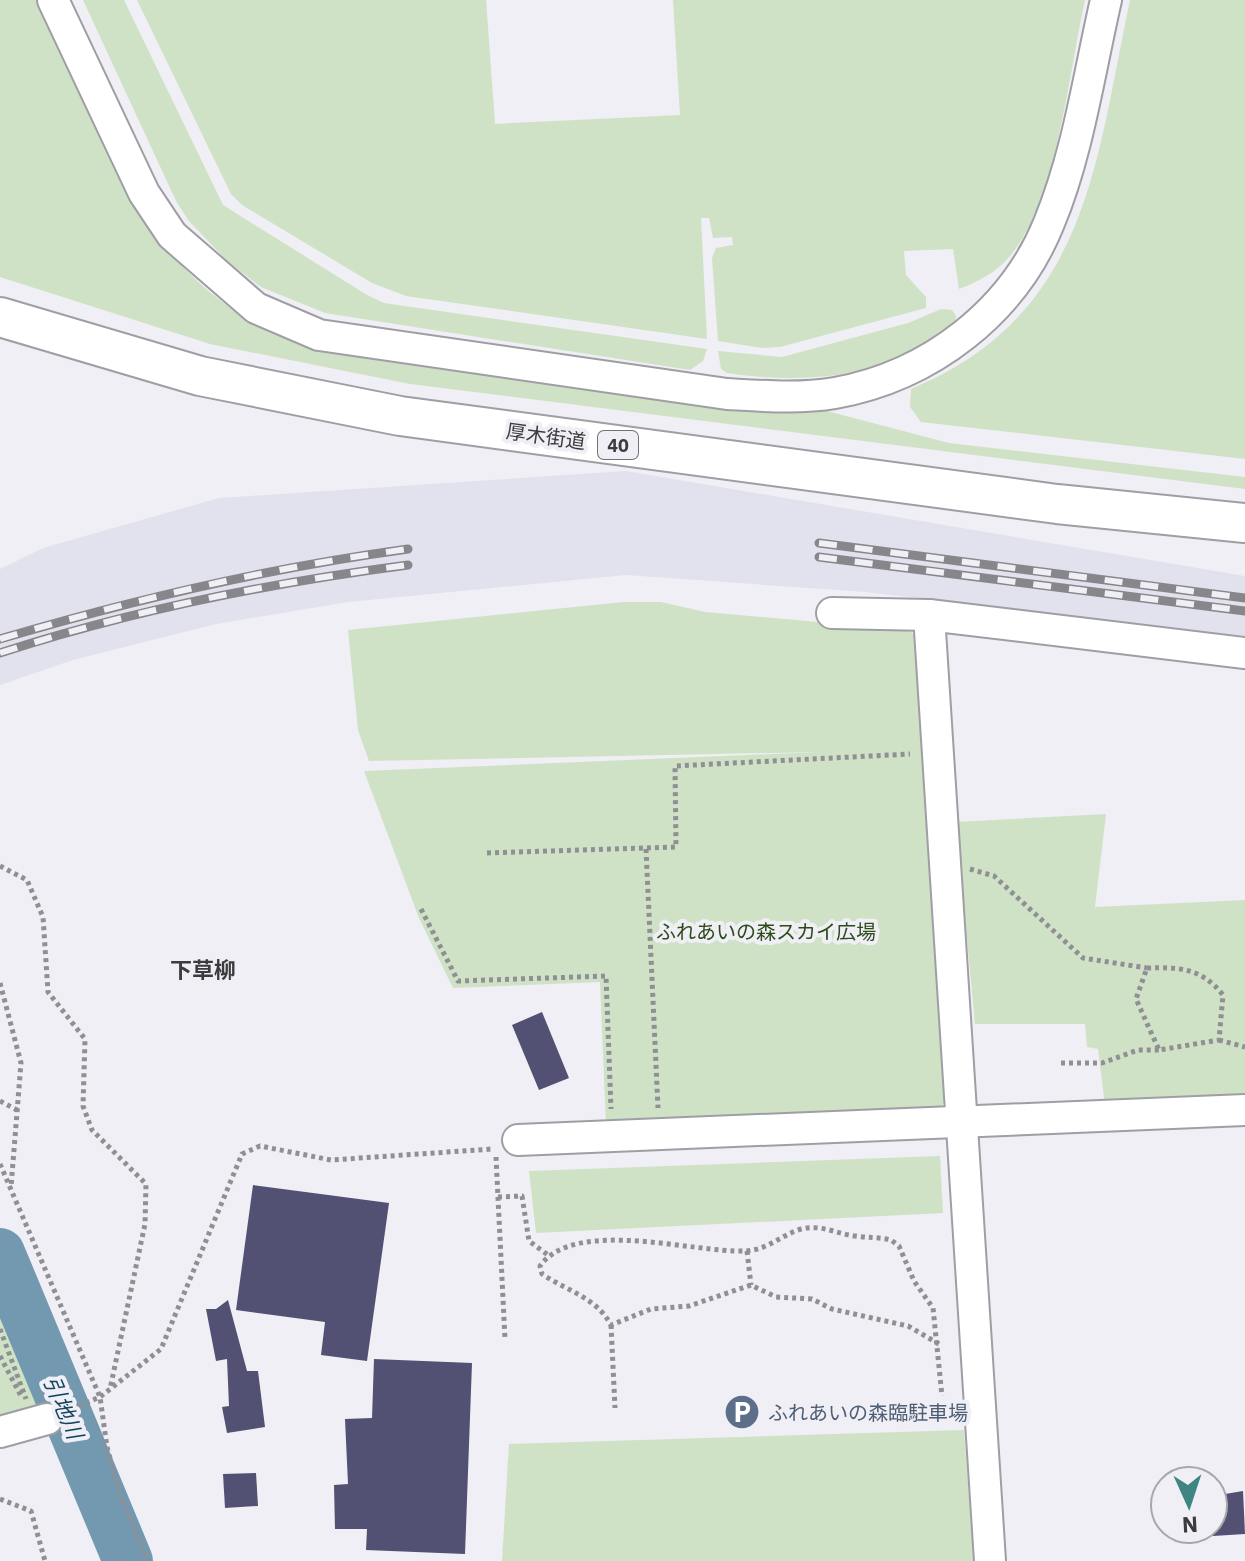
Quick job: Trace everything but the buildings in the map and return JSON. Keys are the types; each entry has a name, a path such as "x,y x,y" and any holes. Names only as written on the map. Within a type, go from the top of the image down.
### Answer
{"main road":[{"name":"厚木街道","path":"0,317 200,376 400,416 1057,504 1245,523"}],"street":[{"path":"53,0 144,193 172,235 256,308 319,335 727,394 788,398 835,393 880,382 962,338 997,308 1048,226 1061,190 1106,0"},
{"path":"832,613 929,615 1245,653"},
{"path":"929,615 990,1561"},
{"path":"518,1140 1245,1110"},
{"path":"0,1432 41,1420"}],"path":[{"path":"487,853 676,847 675,766 917,753"},
{"path":"646,849 658,1113"},
{"path":"0,866 27,880 43,917 48,992 85,1039 83,1106 92,1130 146,1184 145,1224 110,1389"},
{"path":"946,866 994,876 1083,958 1147,968 1181,968 1209,977 1223,995 1219,1040"},
{"path":"421,909 458,981 606,976 611,1115"},
{"path":"1147,968 1136,999 1159,1050"},
{"path":"0,983 21,1063 11,1190"},
{"path":"1061,1063 1102,1063 1138,1050 1159,1050 1219,1040 1245,1047"},
{"path":"0,1101 17,1110"},
{"path":"91,1401 161,1349 242,1154 260,1146 331,1160 495,1148 505,1339"},
{"path":"0,1164 100,1397 107,1447 120,1495 148,1561"},
{"path":"498,1197 522,1196 529,1241 548,1255"},
{"path":"615,1408 611,1325 605,1313 578,1291 542,1274 540,1266 548,1255 581,1241 653,1242 747,1251 777,1244 804,1228 891,1240 899,1246 914,1281 933,1308 942,1396"},
{"path":"747,1251 751,1285"},
{"path":"611,1325 651,1309 689,1306 751,1285 776,1297 812,1299 832,1309 908,1326 939,1344"},
{"path":"0,1329 41,1420"},
{"path":"0,1356 41,1420"},
{"path":"0,1499 31,1511 45,1561"}],"shaded area":[{"path":"626,471 1245,576 1245,636 865,592 626,575 348,602 216,624 73,660 0,685 0,569 43,548 219,498"}],"green space":[{"path":"0,0 44,0 165,248 218,299 275,332 323,349 740,409 793,413 823,410 949,443 1245,477 1245,489 410,384 210,344 0,277"},
{"path":"83,0 124,0 223,205 367,295 384,303 707,349 703,361 690,370 325,313 261,287 227,261 189,221 177,203"},
{"path":"137,0 486,0 495,124 680,115 673,0 1085,0 1050,169 1026,232 1005,262 986,276 959,289 953,249 904,251 906,275 926,297 926,308 780,347 762,348 718,341 712,258 716,248 733,245 732,237 713,238 709,218 701,218 707,339 406,296 372,283 242,205 231,194"},
{"path":"1130,0 1245,0 1245,459 921,422 910,407 911,389 970,358 1015,320 1049,277 1074,229 1092,176"},
{"path":"941,309 952,310 956,316 955,324 904,356 876,366 847,373 787,378 727,373 721,369 718,351 782,357 908,323"},
{"name":"ふれあいの森スカイ広場","path":"623,602 661,602 705,612 908,630 919,638 950,1097 933,1114 606,1126 600,982 453,988 419,918 364,771 819,752 369,761 358,730 348,630"},
{"path":"1106,814 1095,907 1245,900 1245,1099 1105,1106 1098,1049 1087,1047 1085,1024 975,1024 956,822"},
{"path":"940,1156 943,1213 536,1233 529,1171"},
{"path":"0,1298 47,1408 0,1418"},
{"path":"964,1430 974,1561 502,1561 509,1444"}],"waterway":[{"name":"引地川","path":"0,1253 128,1561"}],"railway":[{"path":"819,543 1245,598"},
{"path":"0,639 202,586 304,565 408,549"},
{"path":"819,557 1245,611"},
{"path":"0,653 151,611 304,580 408,565"}],"place":[{"name":"ふれあいの森臨駐車場","path":"742,1412"}],"district":[{"name":"下草柳","path":"203,969"}]}
